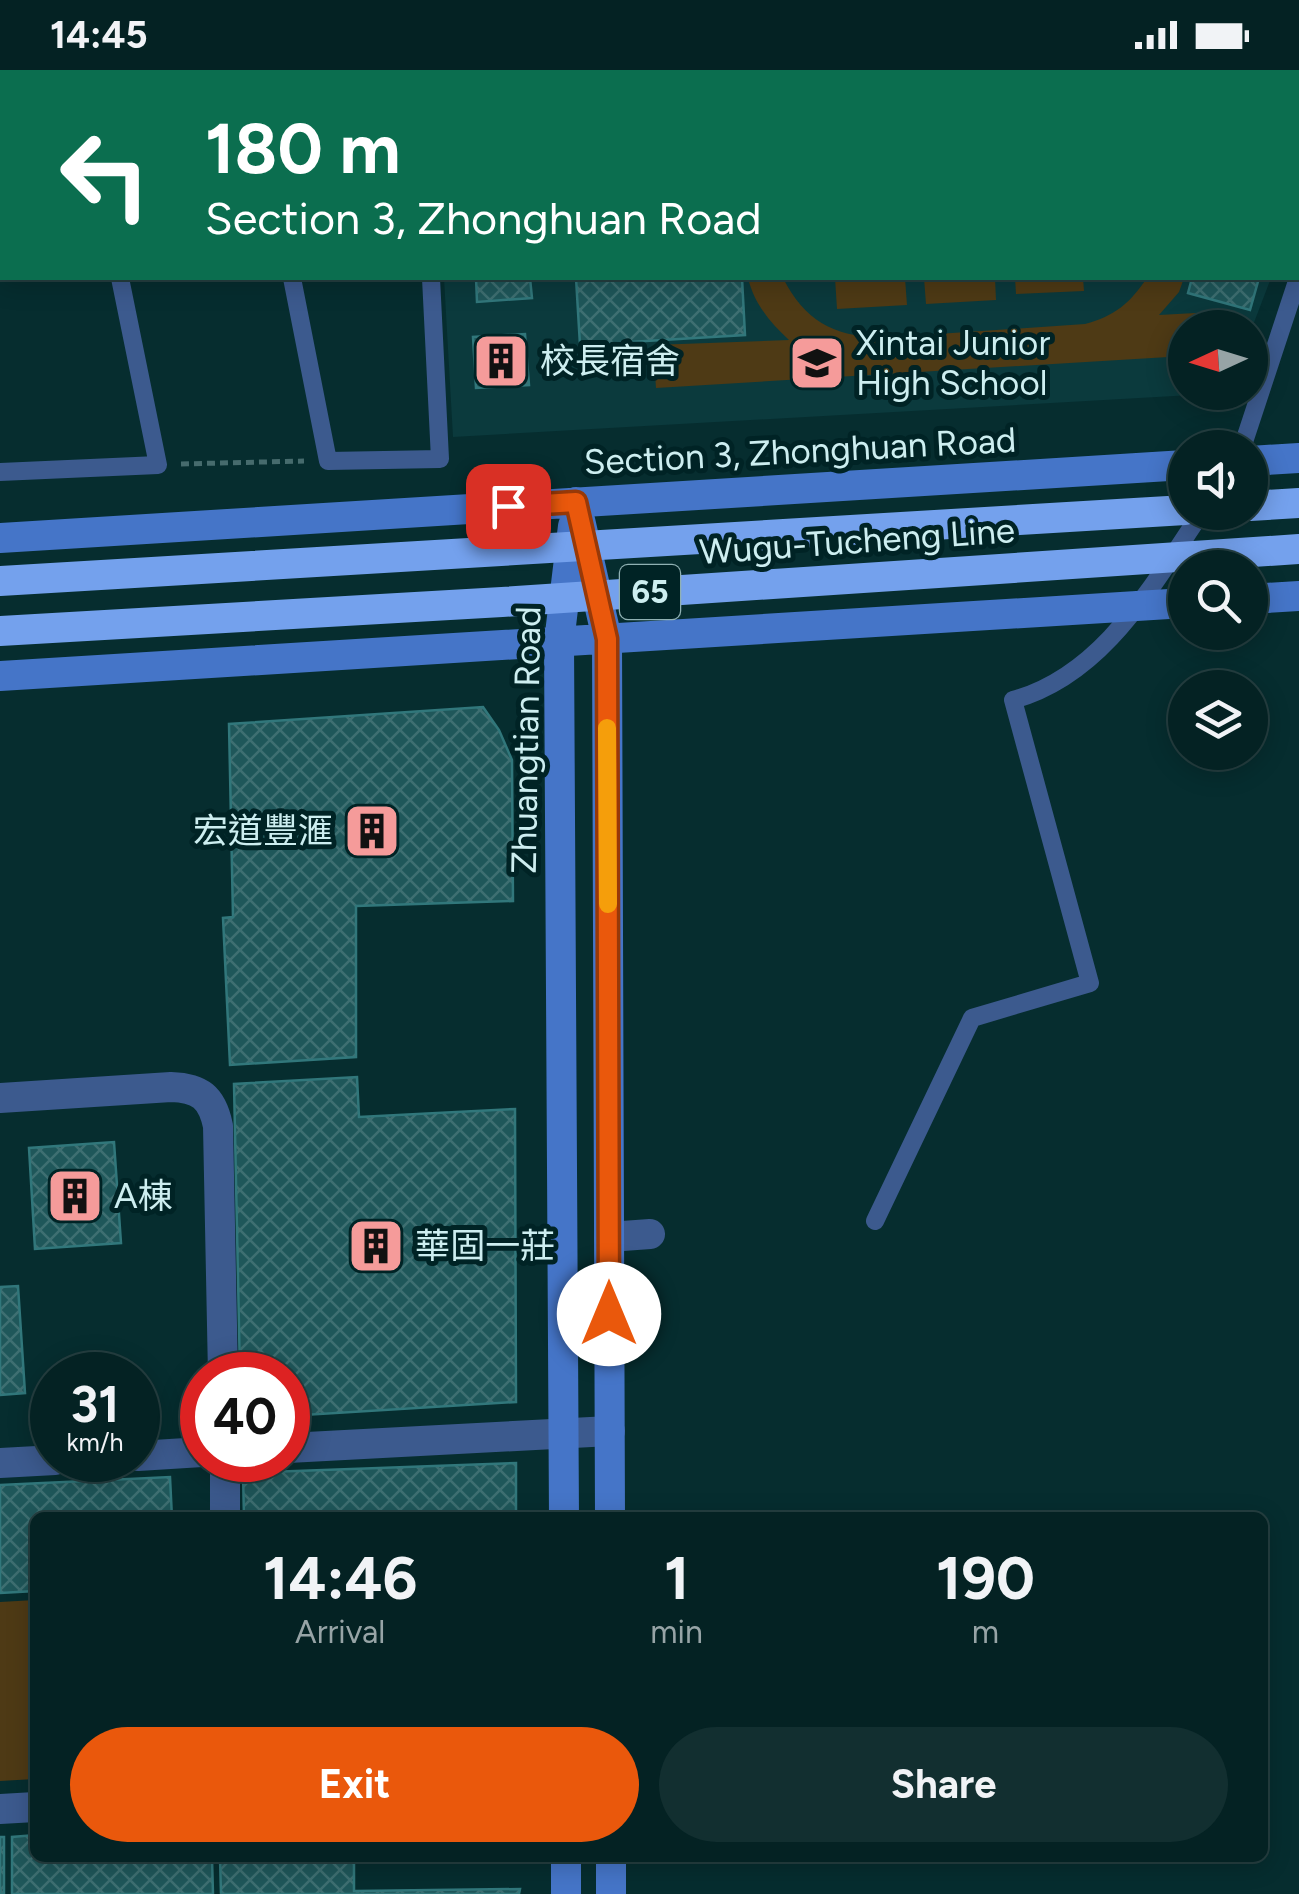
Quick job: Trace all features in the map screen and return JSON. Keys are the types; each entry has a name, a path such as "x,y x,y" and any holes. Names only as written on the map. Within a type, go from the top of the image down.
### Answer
{"highway":[{"path":"1268,505 1299,503"},
{"name":"Wugu-Tucheng Line","path":"0,581 1168,511"},
{"name":"Wugu-Tucheng Line","path":"0,631 482,604 1299,548"}],"street":[{"path":"1268,460 1299,458"},
{"name":"Section 3, Zhonghuan Road","path":"0,538 1168,466"},
{"name":"Zhuangtian Road","path":"576,502 607,639 610,1512"},
{"name":"Zhuangtian Road","path":"564,1512 559,642 576,502"},
{"path":"1268,598 1299,596"},
{"path":"0,676 1168,604"},
{"path":"0,1098 170,1087 191,1088 204,1094 214,1106 218,1126 223,1352"},
{"path":"609,1237 650,1234"},
{"path":"310,1447 610,1430"},
{"path":"0,1463 30,1461"},
{"path":"225,1482 226,1512"},
{"path":"0,1809 30,1807"},
{"path":"566,1862 566,1894"},
{"path":"610,1862 611,1894"}],"lane":[{"path":"0,472 158,465 120,280"},
{"path":"292,280 328,461 440,459 431,280"},
{"path":"1248,430 1297,280"},
{"path":"875,1220 972,1018 1090,983 1013,700 1042,692 1099,652 1138,606 1190,530"}],"path":[{"path":"158,465 328,461"}],"shaded area":[{"name":"Xintai Junior High School","path":"444,280 1270,280 1259,310 1168,310 1168,396 453,437"},
{"path":"749,280 784,280 801,305 822,323 862,336 1085,324 1121,307 1145,280 1183,280 1179,292 1159,315 1168,315 1168,357 656,388 653,345 789,340 764,312"},
{"path":"835,280 905,280 907,305 837,309"},
{"path":"924,280 995,280 996,300 926,304"},
{"path":"1015,280 1083,280 1084,291 1016,294"},
{"path":"30,1600 30,1779 0,1781 0,1602"}],"building":[{"path":"476,280 530,280 532,298 477,302"},
{"path":"576,280 742,280 745,335 580,345"},
{"path":"1191,280 1258,280 1250,310 1188,293"},
{"name":"校長宿舍","path":"525,334 529,385 476,388 473,337"},
{"name":"宏道豐滙","path":"483,707 512,760 513,901 356,906 356,1057 230,1065 223,918 233,917 229,724"},
{"name":"華固一莊","path":"357,1077 359,1117 515,1109 516,1402 310,1415 310,1352 240,1352 234,1084"},
{"name":"A棟","path":"114,1142 121,1243 35,1249 29,1148"},
{"path":"18,1286 25,1393 0,1395 0,1287"},
{"path":"516,1463 516,1512 244,1512 243,1482 310,1482 310,1471"},
{"path":"160,1477 170,1477 172,1512 30,1512 30,1591 0,1593 0,1485 160,1482"},
{"path":"30,1835 30,1862 212,1862 213,1894 12,1894 12,1837"},
{"path":"0,1837 4,1837 4,1894 0,1894"},
{"path":"220,1862 354,1862 354,1891 520,1889 519,1894 221,1894"}],"slow traffic":[{"path":"607,728 608,904"}],"place":[{"name":"校長宿舍","path":"501,361"},
{"name":"Xintai Junior High School","path":"817,363"},
{"name":"宏道豐滙","path":"372,831"},
{"name":"A棟","path":"75,1196"},
{"name":"華固一莊","path":"376,1246"}],"route":[{"path":"508,506 576,502 607,639 609,1314"}]}
